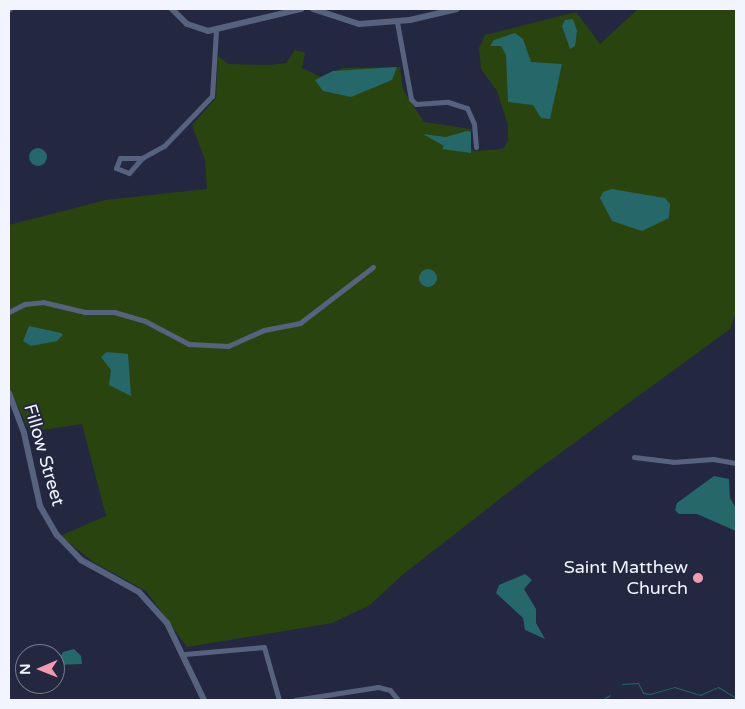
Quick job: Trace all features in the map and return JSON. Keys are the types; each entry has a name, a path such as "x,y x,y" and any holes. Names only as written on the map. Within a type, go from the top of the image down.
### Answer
{"street":[{"path":"172,9 187,24 216,31 301,9"},
{"path":"313,9 347,23 397,22 457,9"},
{"path":"397,22 411,99 416,104 448,102 467,108 474,124 476,147"},
{"path":"142,158 120,158 116,168 129,174 142,158 164,146 212,96 216,31"},
{"path":"9,312 25,304 43,302 85,312 114,312 146,321 189,344 228,346 264,330 300,323 373,267"},
{"name":"Fillow Street","path":"9,394 24,433 35,492 57,536 81,560 139,592 167,623 184,654 204,700"},
{"path":"634,456 672,462 713,459 736,463"},
{"path":"184,654 264,647 278,700"},
{"path":"295,700 378,687 390,690 398,700"}],"shaded area":[{"path":"638,9 736,9 736,312 730,329 537,470 401,576 370,605 332,623 187,647 146,591 95,563 60,536 106,516 82,424 30,432 9,388 9,225 106,200 207,189 205,160 192,125 216,98 218,56 228,64 269,65 286,63 295,50 305,53 302,68 325,79 342,68 400,67 403,90 424,122 471,129 470,147 474,151 503,149 508,141 508,125 497,91 481,69 479,48 485,35 576,12 600,44"},
{"path":"573,19 577,31 575,46 570,49 562,26 565,20"},
{"path":"515,33 523,39 531,62 562,64 550,119 541,118 533,105 508,102 506,55 501,46 490,46 494,40"},
{"path":"397,67 392,80 351,97 323,91 315,80 333,71"},
{"path":"467,131 471,132 471,153 442,149 444,146 423,134 446,137"},
{"path":"38,148 44,151 47,157 44,163 38,166 32,163 29,157 32,151"},
{"path":"612,189 665,198 670,204 669,218 642,231 612,221 600,198 603,192"},
{"path":"424,269 432,269 437,274 435,285 424,287 419,282 419,274"},
{"path":"29,326 63,335 57,341 31,346 23,341"},
{"path":"107,352 128,354 131,396 109,385 111,370 101,357"},
{"path":"714,476 729,479 730,498 736,508 736,531 697,514 679,514 675,510 677,503"},
{"path":"525,574 532,580 524,589 536,609 536,623 545,639 525,630 523,618 496,593 499,585"},
{"path":"74,649 81,656 82,664 65,665 65,651"}],"waterway":[{"path":"622,684 638,683 643,693 650,694 674,687 700,695 718,687 736,698"},
{"path":"602,700 610,695"}],"place":[{"name":"Saint Matthew Church","path":"698,578"}]}
